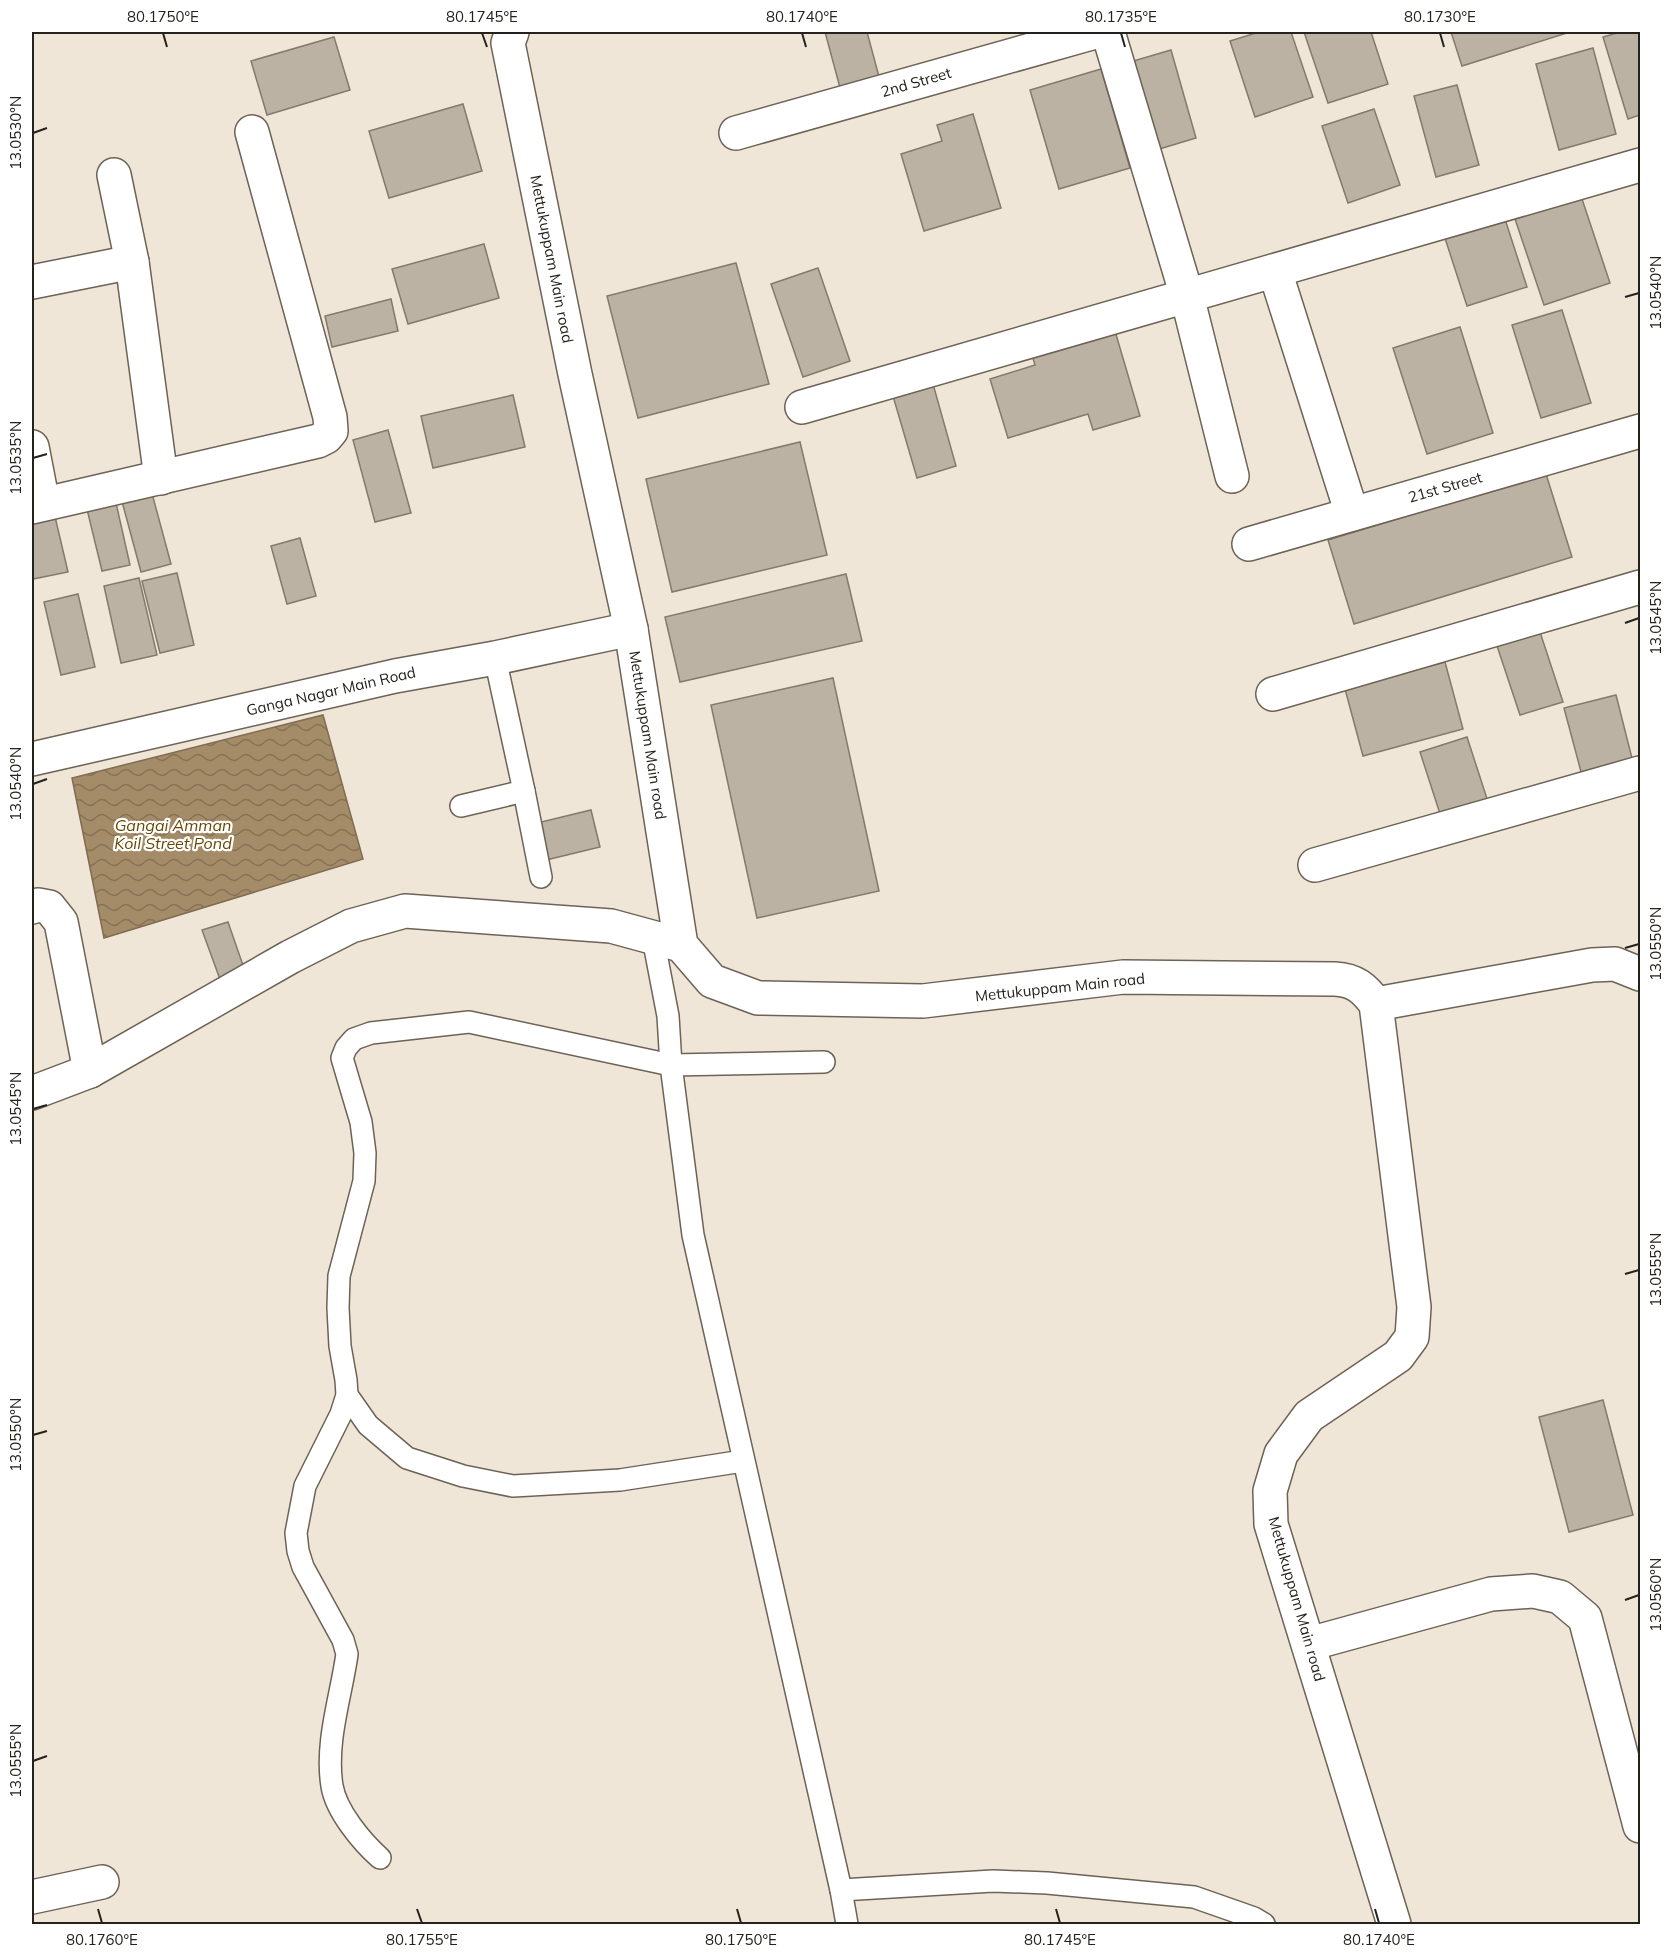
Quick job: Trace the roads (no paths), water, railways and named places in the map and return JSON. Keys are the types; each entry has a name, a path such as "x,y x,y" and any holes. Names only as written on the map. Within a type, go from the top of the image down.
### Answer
{"street":[{"name":"Mettukuppam Main road","path":"512,32 508,43 575,374 631,629 667,942 712,981 758,998 923,1001 1123,977 1146,977 1349,980 1369,994 1376,1004 1414,1307 1412,1336 1398,1356 1309,1416 1281,1454 1270,1491 1272,1524 1394,1924"},
{"name":"2nd Street","path":"736,133 1095,32"},
{"path":"1108,32 1187,296 1232,476"},
{"path":"32,447 37,505 318,441 331,431 330,417 252,132"},
{"path":"802,407 1641,165"},
{"path":"114,175 132,262 161,478"},
{"path":"32,282 132,262"},
{"path":"1275,271 1352,514"},
{"name":"21st Street","path":"1249,544 1641,431"},
{"path":"1273,694 1641,587"},
{"name":"Ganga Nagar Main Road","path":"32,759 395,676 495,658 631,629"},
{"path":"1315,865 1641,773"},
{"path":"32,907 38,905 49,907 61,922 90,1071"},
{"path":"32,1093 90,1071 290,957 351,926 405,911 610,926 667,942"},
{"path":"1376,1004 1592,965 1615,964 1641,974"},
{"path":"1310,1644 1491,1594 1533,1591 1560,1597 1586,1618 1641,1826"},
{"path":"32,1897 102,1882"}],"lane":[{"path":"495,658 525,791 541,877"},
{"path":"461,806 525,791"},
{"path":"667,942 671,1065 693,1235 847,1924"},
{"path":"380,1858 354,1830 340,1808 332,1788 330,1753 347,1654 343,1640 303,1567 296,1533 305,1486 344,1405 338,1308 339,1276 364,1181 365,1153 361,1122 342,1058 346,1048 354,1039 371,1033 469,1023 671,1065 824,1062"},
{"path":"344,1405 407,1458 463,1476 513,1486 620,1480 743,1461"},
{"path":"841,1890 993,1881 1047,1883 1194,1897 1254,1918 1264,1924"}],"water":[{"name":"Gangai Amman Koil Street Pond","path":"323,715 363,859 104,938 72,778"}]}
